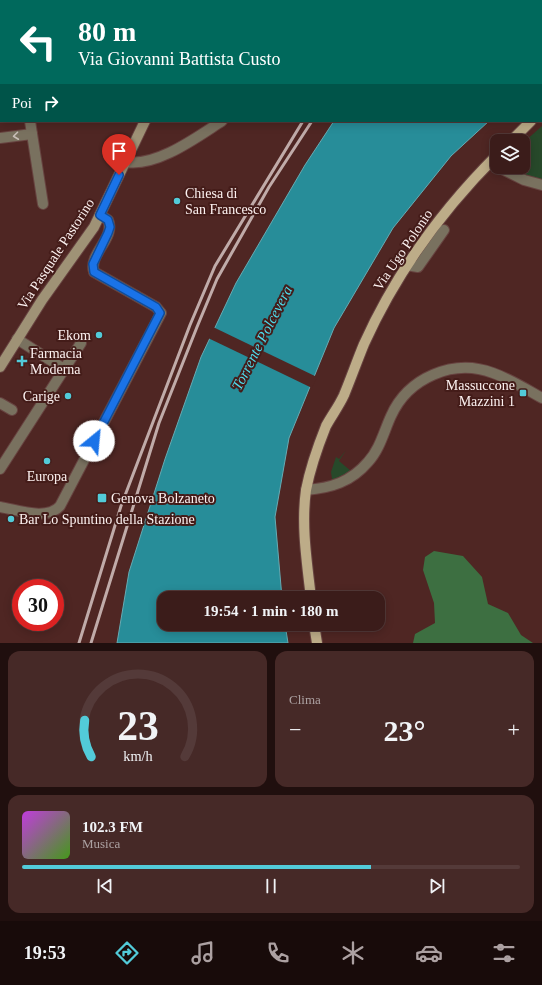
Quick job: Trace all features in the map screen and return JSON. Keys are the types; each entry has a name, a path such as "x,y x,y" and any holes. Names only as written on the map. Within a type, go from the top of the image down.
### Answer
{"main road":[{"name":"Via Pasquale Pastorino","path":"0,367 100,215 145,122"},
{"path":"518,134 530,122"},
{"name":"Via Ugo Polonio","path":"310,591 305,542 306,490 312,464 326,426 343,396 364,345 406,266 445,212 490,171"},
{"path":"315,631 317,643"}],"street":[{"path":"30,122 43,204"},
{"path":"126,162 134,164 157,158 181,147 220,122"},
{"path":"0,138 32,134"},
{"path":"512,174 524,180 542,185"},
{"path":"0,507 46,514 55,511 60,506 160,313 156,307 94,272 93,264 110,227 108,220 100,215"},
{"path":"406,266 418,267 444,230"},
{"path":"17,339 64,369"},
{"path":"0,469 3,457 81,343"},
{"path":"306,490 339,484 368,463 376,453 391,414 402,396 420,381 438,372 474,368 493,372 542,398"},
{"path":"0,403 12,410"}],"green space":[{"path":"542,126 542,182 524,174 530,174 530,137"},
{"path":"346,450 339,461 351,471 335,481 332,479 331,472 336,457 339,459"},
{"path":"434,551 463,556 482,577 488,604 508,613 521,635 533,643 413,643 415,634 435,623 434,603 423,570 425,557"}],"water":[{"name":"Torrente Polcevera","path":"333,122 488,122 451,156 393,228 334,328 289,438 275,517 281,591 157,591 157,631 286,631 288,643 117,643 129,572 165,459 201,357 236,283 305,165"}],"pier":[{"path":"213,327 317,377 312,388 208,338"}],"railway":[{"path":"79,643 121,506 190,325 215,266 302,122"},
{"path":"91,643 159,423 217,279 269,187 311,122"}],"place":[{"name":"Chiesa di San Francesco","path":"177,201"},
{"name":"Ekom","path":"99,335"},
{"name":"Farmacia Moderna","path":"22,361"},
{"name":"Massuccone Mazzini 1","path":"523,393"},
{"name":"Carige","path":"68,396"},
{"name":"Europa","path":"47,461"},
{"name":"Genova Bolzaneto","path":"102,498"},
{"name":"Bar Lo Spuntino della Stazione","path":"11,519"}],"route":[{"path":"94,441 160,313 156,307 94,272 93,269 93,264 110,227 108,220 100,215 119,175"}]}
